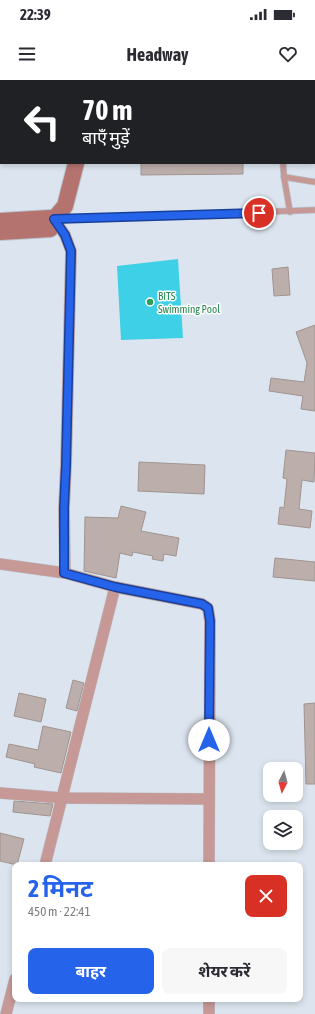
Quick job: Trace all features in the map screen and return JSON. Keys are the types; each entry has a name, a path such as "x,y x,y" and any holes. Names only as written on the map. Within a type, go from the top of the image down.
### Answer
{"street":[{"path":"0,232 50,229 54,219 65,206 76,164"},
{"path":"0,221 54,219 65,235 71,251 64,508 64,573"},
{"path":"0,564 64,573 115,587 202,604 208,608 210,621 209,862"},
{"path":"46,862 115,587"},
{"path":"0,793 62,798 209,799"},
{"path":"6,1014 12,991"},
{"path":"209,1002 209,1014"}],"lane":[{"path":"283,164 290,212"},
{"path":"284,177 315,182"},
{"path":"54,219 315,210"}],"water":[{"name":"BITS Swimming Pool","path":"178,259 183,338 121,340 117,266"}],"building":[{"path":"141,164 243,164 243,174 141,175"},
{"path":"288,267 290,295 274,296 272,269"},
{"path":"315,325 315,411 301,409 303,396 269,391 271,378 304,382 307,363 296,332"},
{"path":"286,450 315,453 314,482 302,480 299,509 312,511 310,528 278,524 280,507 284,508 287,479 283,478"},
{"path":"139,462 205,465 204,494 138,491"},
{"path":"121,506 146,512 141,531 179,538 176,556 164,554 163,561 152,559 153,556 133,552 132,556 120,553 116,578 84,571 85,517 118,518"},
{"path":"275,558 315,562 315,581 273,577"},
{"path":"73,680 84,683 77,711 66,708"},
{"path":"19,693 46,699 41,722 14,716"},
{"path":"315,703 315,784 306,784 304,704"},
{"path":"43,726 71,732 61,773 34,767 35,764 6,757 9,744 38,750"},
{"path":"14,801 53,804 50,816 13,812"},
{"path":"0,833 24,839 18,862 12,862 12,864 0,861"}],"place":[{"name":"BITS Swimming Pool","path":"150,302"}],"route":[{"path":"209,740 210,614 208,608 202,604 115,587 64,573 64,508 71,251 65,235 54,219 259,213"}]}
